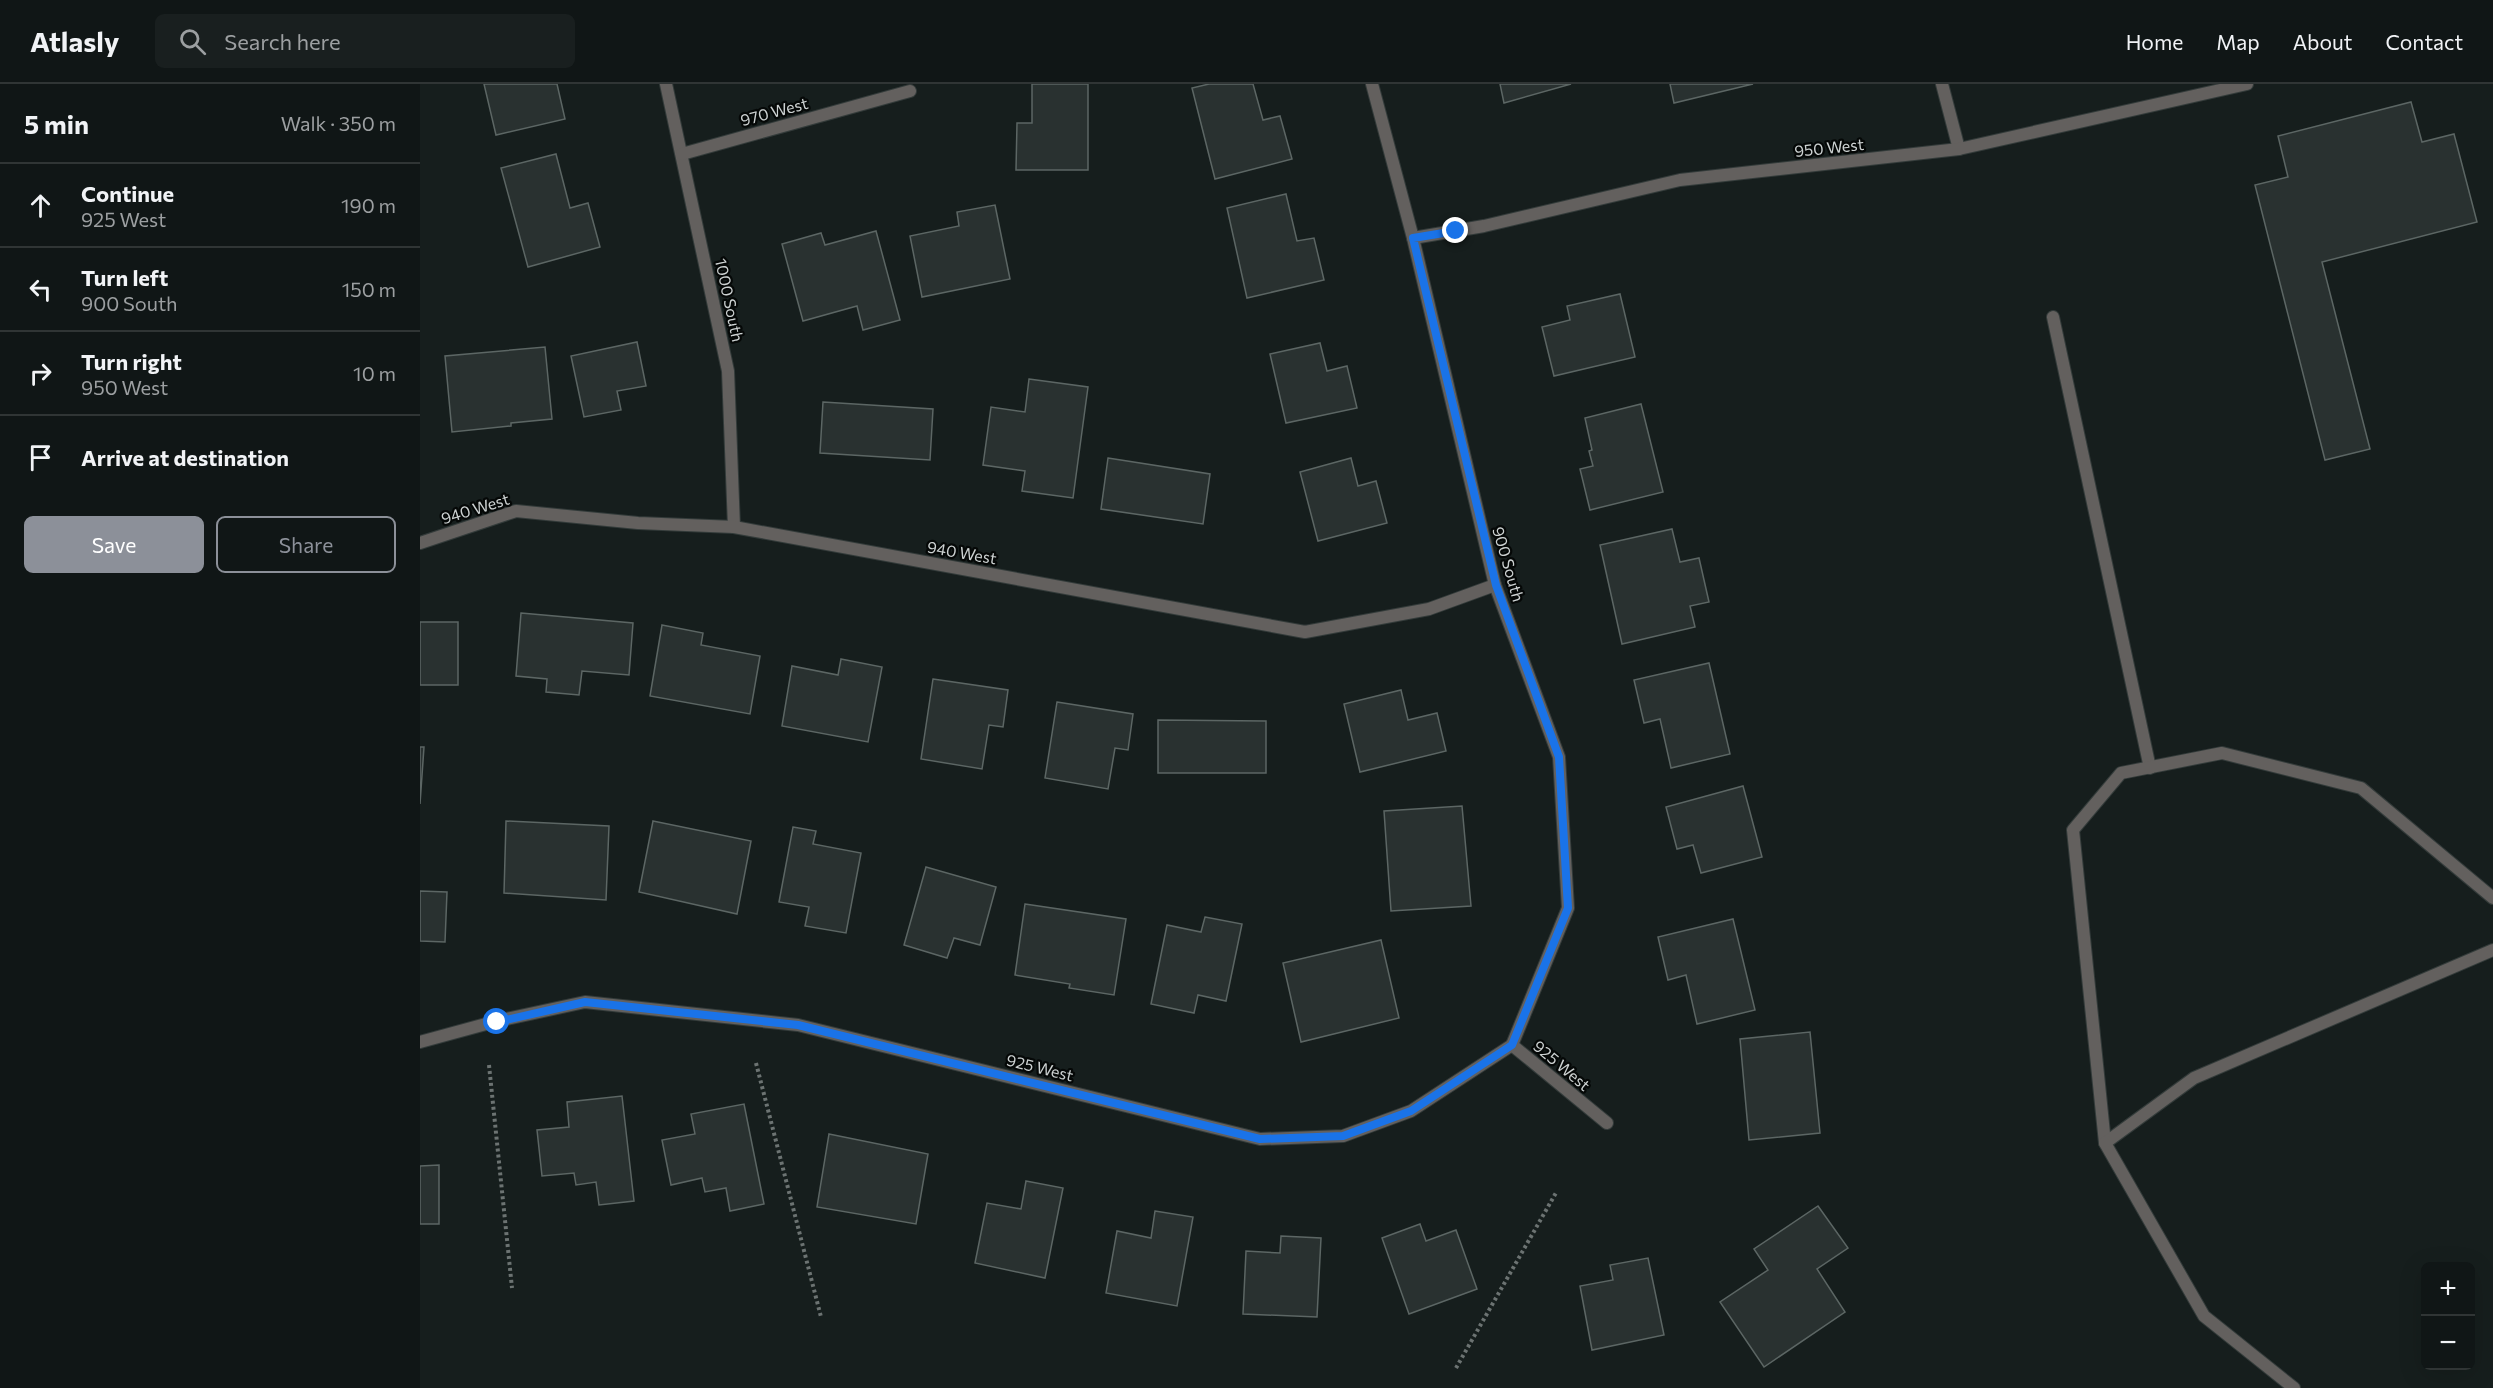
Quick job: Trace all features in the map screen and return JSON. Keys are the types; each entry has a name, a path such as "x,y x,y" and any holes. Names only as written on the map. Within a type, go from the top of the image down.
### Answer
{"street":[{"name":"1000 South","path":"666,84 728,371 734,527"},
{"name":"900 South","path":"1372,84 1413,238 1496,585 1559,757 1568,908 1512,1045"},
{"path":"1942,84 1959,149"},
{"name":"950 West","path":"1413,238 1484,226 1680,180 1959,149 2247,84"},
{"name":"970 West","path":"682,154 910,91"},
{"path":"2053,317 2150,768"},
{"name":"940 West","path":"420,543 516,511 638,523 734,527 1305,632 1429,609 1496,585"},
{"path":"2294,1388 2204,1316 2105,1143 2073,830 2121,773 2222,753 2361,788 2493,898"},
{"path":"2105,1143 2194,1078 2493,950"},
{"name":"925 West","path":"420,1042 585,1002 798,1025 1260,1139 1343,1136 1411,1111 1512,1045 1606,1123"}],"path":[{"path":"756,1063 821,1317"},
{"path":"489,1065 512,1288"},
{"path":"1456,1368 1557,1191"}],"building":[{"path":"484,84 557,84 565,119 496,135"},
{"path":"1032,84 1088,84 1088,170 1016,170 1017,123 1032,123"},
{"path":"1209,84 1253,84 1263,120 1280,116 1292,159 1215,179 1192,88"},
{"path":"1500,84 1571,84 1504,103"},
{"path":"1670,84 1753,84 1674,103"},
{"path":"2411,102 2422,142 2454,134 2477,222 2322,262 2370,449 2325,460 2255,185 2288,177 2278,136"},
{"path":"556,154 570,208 588,203 600,247 528,267 501,168"},
{"path":"1286,194 1297,241 1314,238 1324,280 1247,298 1227,208"},
{"path":"995,205 1010,279 922,297 910,236 959,226 957,212"},
{"path":"876,231 900,320 863,330 857,306 803,321 782,244 821,233 825,245"},
{"path":"1620,294 1635,357 1554,376 1542,327 1570,320 1567,306"},
{"path":"637,342 646,386 617,391 621,410 584,417 571,356"},
{"path":"1320,343 1327,371 1347,366 1357,408 1286,423 1270,354"},
{"path":"545,347 552,419 452,432 445,356"},
{"path":"1029,379 1088,387 1073,498 1022,491 1025,471 983,465 991,407 1025,412"},
{"path":"823,402 933,409 930,460 820,453"},
{"path":"1641,404 1663,492 1590,510 1580,469 1593,466 1585,418"},
{"path":"1108,458 1210,474 1203,524 1101,509"},
{"path":"1351,458 1358,486 1376,481 1387,523 1318,541 1300,472"},
{"path":"1672,529 1680,562 1699,558 1709,602 1690,606 1695,627 1622,644 1600,545"},
{"path":"521,613 633,623 629,675 582,671 579,695 546,692 547,679 516,676"},
{"path":"420,622 458,622 458,685 420,685"},
{"path":"662,625 703,633 701,645 760,656 750,714 650,696"},
{"path":"841,659 882,667 868,742 782,726 792,666 838,675"},
{"path":"1709,663 1730,754 1671,768 1660,719 1644,723 1634,680"},
{"path":"933,679 1008,690 1003,727 989,725 982,769 921,759"},
{"path":"1401,690 1408,720 1437,713 1446,751 1360,772 1344,704"},
{"path":"1057,702 1133,714 1128,750 1115,748 1108,789 1045,778"},
{"path":"1158,720 1266,721 1266,773 1158,773"},
{"path":"420,747 424,747 420,804"},
{"path":"1743,786 1762,857 1701,873 1693,845 1677,849 1666,807"},
{"path":"1462,806 1471,906 1391,911 1384,811"},
{"path":"506,821 609,826 606,900 504,893"},
{"path":"653,821 751,841 737,914 639,892"},
{"path":"793,827 816,831 813,844 861,853 846,933 805,926 809,907 779,902"},
{"path":"926,867 996,887 980,945 954,938 947,958 904,945"},
{"path":"420,891 447,892 445,942 420,941"},
{"path":"1025,904 1126,919 1114,995 1069,988 1070,984 1015,975"},
{"path":"1205,917 1242,924 1226,1001 1198,995 1194,1013 1151,1004 1167,925 1201,932"},
{"path":"1733,919 1755,1010 1697,1024 1686,975 1668,980 1658,937"},
{"path":"1381,940 1399,1018 1301,1042 1283,963"},
{"path":"1810,1032 1820,1133 1749,1140 1740,1039"},
{"path":"622,1096 634,1201 599,1205 596,1182 576,1185 574,1173 542,1176 537,1130 569,1127 567,1102"},
{"path":"744,1104 764,1204 730,1211 726,1188 705,1192 702,1178 671,1185 662,1140 695,1134 691,1114"},
{"path":"829,1134 928,1154 916,1224 817,1207"},
{"path":"439,1165 439,1224 420,1224 420,1166"},
{"path":"1026,1181 1063,1188 1045,1278 975,1263 987,1203 1021,1209"},
{"path":"1818,1206 1848,1248 1817,1269 1845,1312 1764,1367 1720,1302 1768,1270 1754,1249"},
{"path":"1155,1211 1193,1217 1177,1306 1106,1293 1117,1231 1151,1238"},
{"path":"1420,1224 1426,1241 1456,1230 1477,1289 1409,1314 1382,1238"},
{"path":"1281,1236 1321,1238 1317,1317 1243,1314 1246,1251 1280,1253"},
{"path":"1648,1258 1664,1335 1592,1350 1580,1286 1613,1280 1610,1265"}],"route":[{"path":"497,1022 585,1002 798,1025 1260,1139 1343,1136 1411,1111 1512,1045 1568,908 1559,757 1496,585 1413,238 1456,231"}]}
